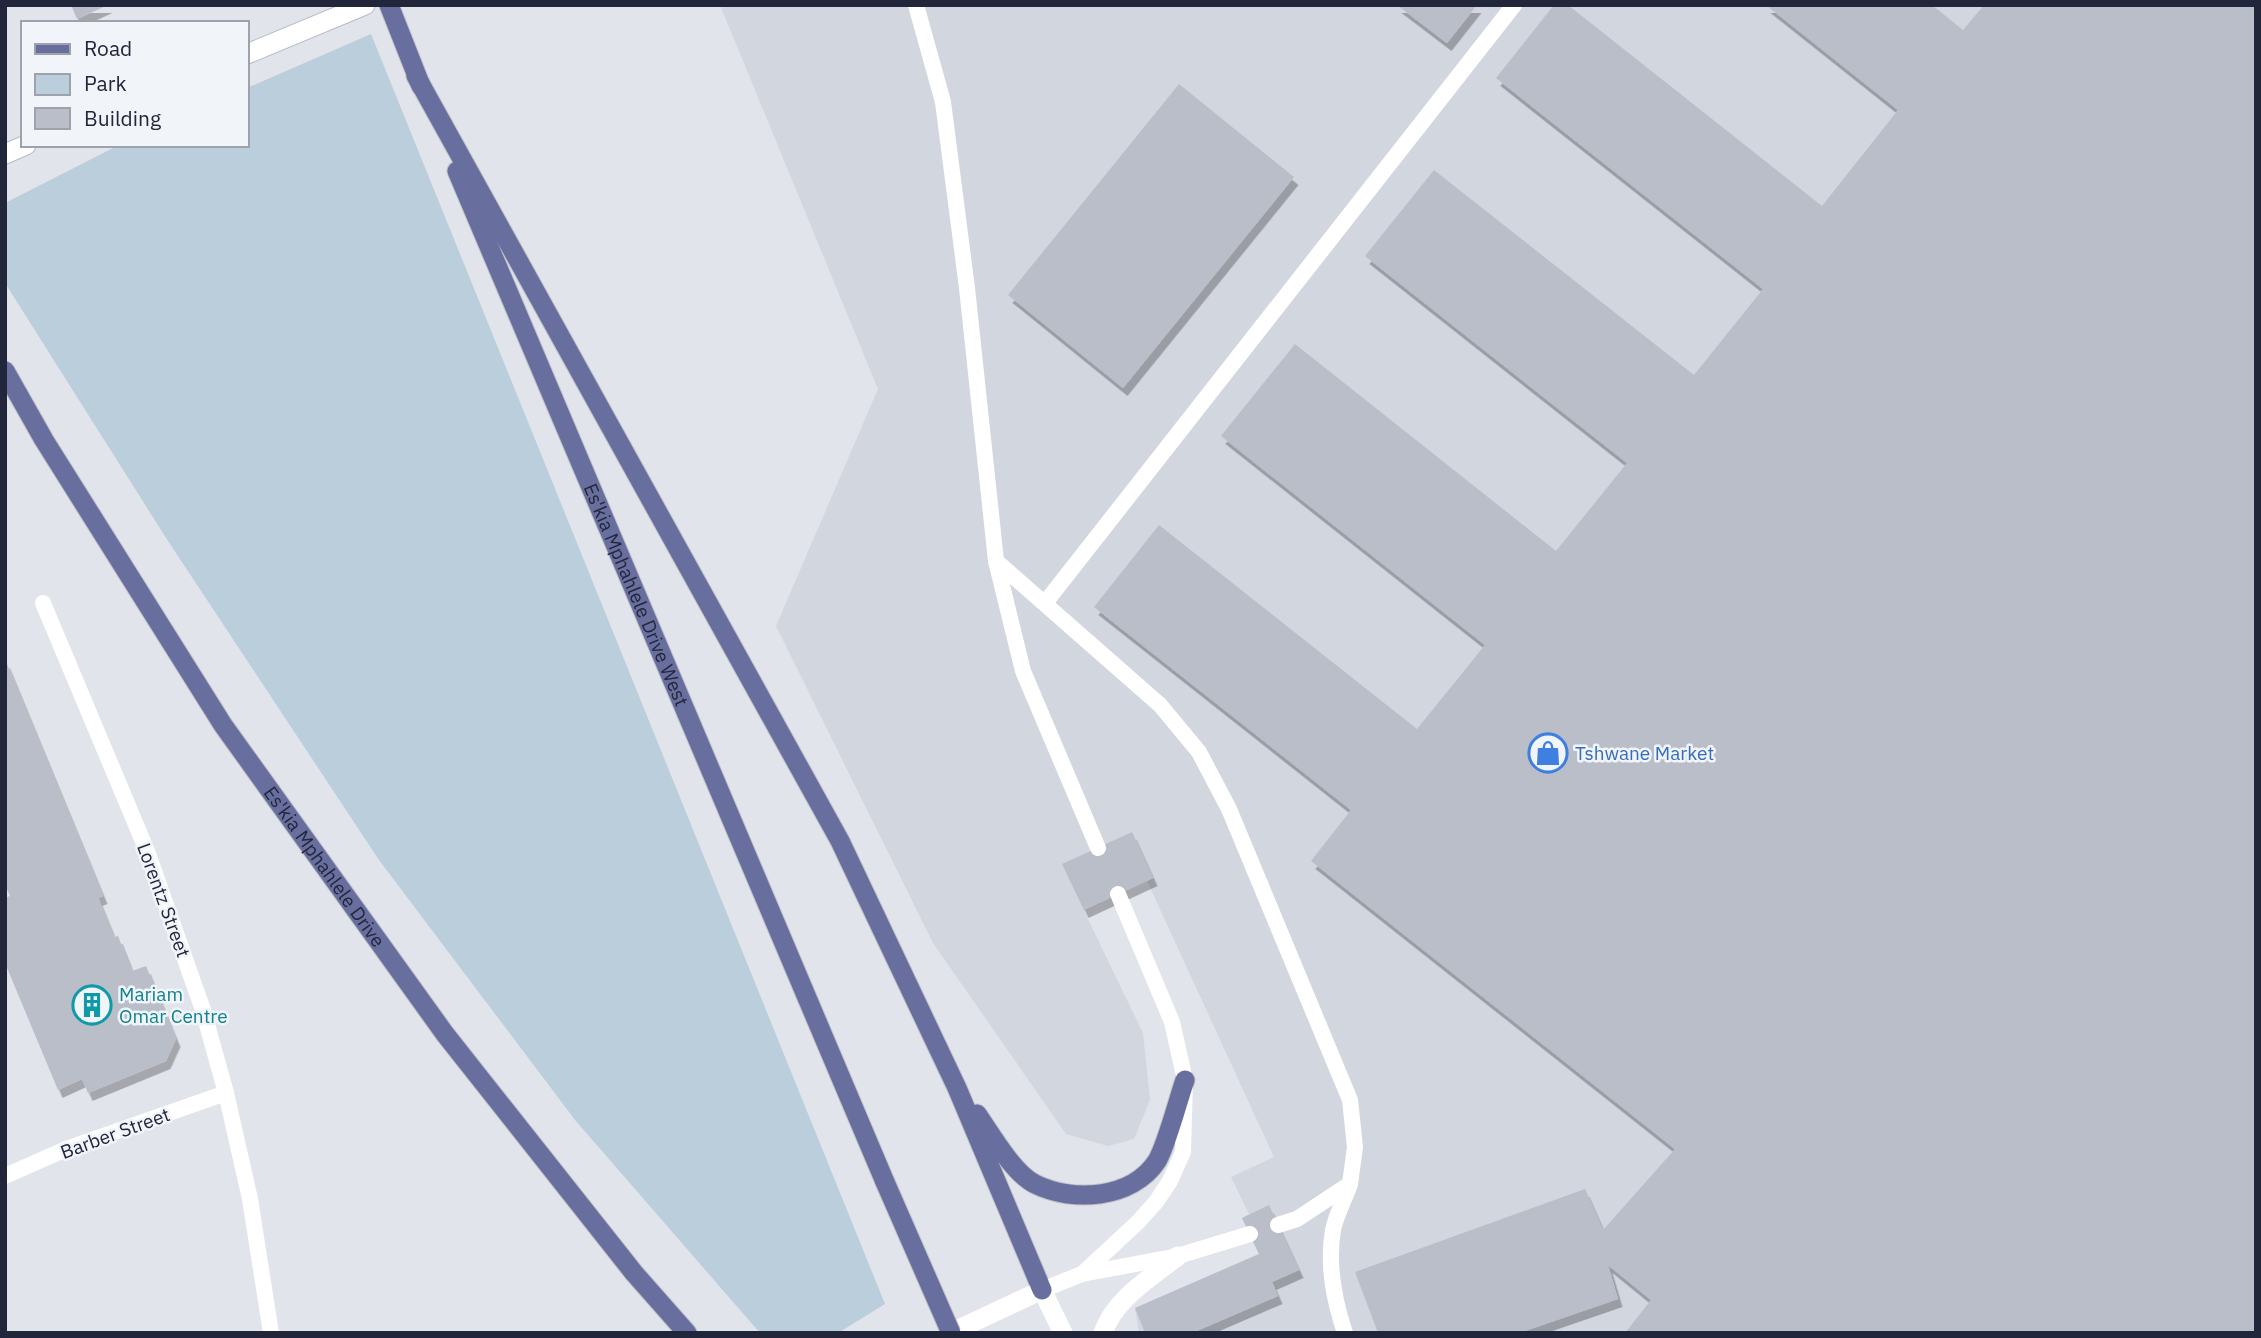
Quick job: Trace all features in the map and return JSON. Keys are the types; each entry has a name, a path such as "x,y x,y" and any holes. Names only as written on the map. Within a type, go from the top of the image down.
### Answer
{"main road":[{"name":"Es'kia Mphahlele Drive West","path":"389,5 416,76 951,1333"},
{"path":"416,76 840,841 957,1088 1042,1290"},
{"name":"Es'kia Mphahlele Drive","path":"5,371 44,440 223,724 445,1034 634,1273 687,1333"},
{"path":"957,1088 1018,1171 1034,1184 1070,1194 1093,1194 1110,1192 1129,1185 1149,1171 1158,1158 1185,1080"}],"street":[{"path":"248,54 365,5"},
{"path":"5,154 21,147"},
{"path":"1103,1333 1116,1310 1128,1296 1178,1256"},
{"path":"951,1333 1042,1290 1063,1333"}],"lane":[{"path":"916,5 943,102 969,302 996,561 1023,671 1098,848"},
{"path":"1045,603 1514,5"},
{"path":"996,561 1160,705 1199,752 1234,822 1350,1100 1355,1147 1350,1184 1333,1230 1331,1272 1335,1302 1345,1333"},
{"name":"Lorentz Street","path":"43,603 147,851 203,1010 226,1093 250,1199 271,1333"},
{"path":"1082,1274 1138,1222 1170,1181 1182,1152 1185,1080 1172,1022 1118,894"},
{"name":"Barber Street","path":"5,1176 66,1149 226,1093"},
{"path":"1278,1225 1297,1219 1350,1184"},
{"path":"1042,1290 1082,1274 1178,1256 1250,1234"}],"shaded area":[{"name":"Tshwane Market","path":"720,5 2256,5 2256,1333 1139,1333 1135,1308 1259,1254 1242,1218 1249,1214 1231,1177 1274,1157 1147,881 1084,911 1143,1033 1150,1100 1134,1139 1108,1146 1066,1134 933,943 776,626 878,389"}],"green space":[{"path":"371,34 885,1304 838,1333 760,1333 575,1120 379,860 168,541 5,283 5,203 115,147 248,147 248,88"}],"building":[{"path":"71,5 108,5 77,19"},
{"path":"1397,5 1477,5 1447,43"},
{"path":"1554,5 1568,5 1822,206 1898,110 1766,5 1932,5 1963,30 1984,5 2256,5 2256,1328 2252,1333 1625,1333 1651,1300 1608,1265 1618,1299 1519,1333 1378,1333 1355,1272 1585,1189 1603,1230 1675,1149 1311,861 1351,810 1094,607 1159,525 1417,729 1485,645 1221,436 1295,344 1556,551 1627,463 1365,256 1434,170 1694,375 1763,289 1496,78"},
{"path":"1179,84 1294,177 1123,388 1008,295"},
{"name":"Mariam Omar Centre","path":"5,659 103,896 98,898 114,937 118,936 132,971 146,966 176,1039 166,1061 88,1093 82,1079 58,1090 5,963 5,898 10,896 5,884"},
{"path":"1132,832 1153,878 1084,910 1062,864"},
{"path":"1269,1205 1299,1270 1272,1282 1278,1296 1192,1333 1145,1333 1135,1308 1259,1254 1242,1218"}],"place":[{"name":"Tshwane Market","path":"1548,753"},
{"name":"Mariam Omar Centre","path":"92,1005"}]}
